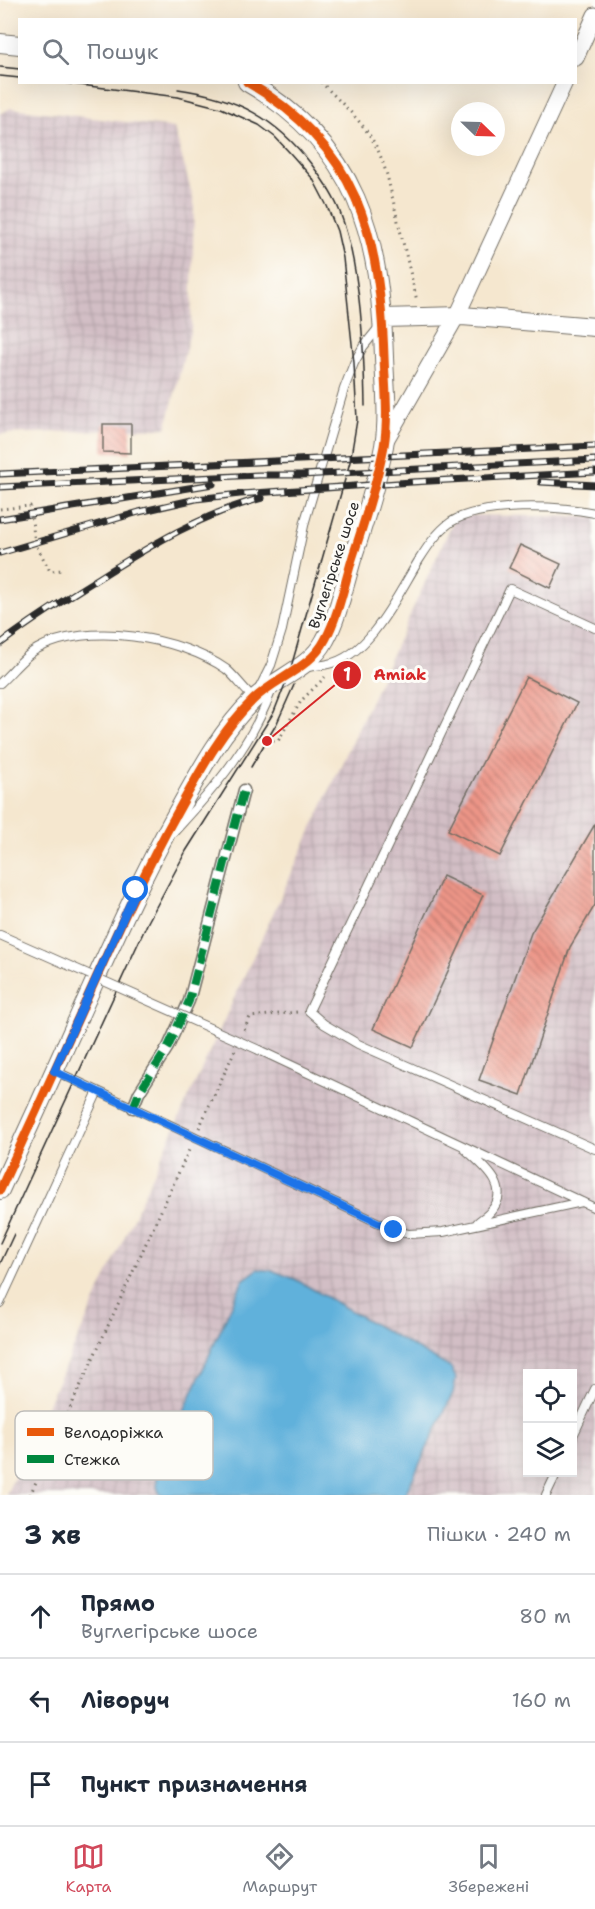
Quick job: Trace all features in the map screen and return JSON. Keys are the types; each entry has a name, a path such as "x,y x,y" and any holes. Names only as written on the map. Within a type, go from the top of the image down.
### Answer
{"street":[{"path":"577,56 595,15"},
{"path":"0,43 18,45"},
{"name":"Вуглегірське шосе","path":"0,1190 136,890 203,768 234,720 254,699 309,661 325,642 367,512 384,443 386,423 383,320 368,231 358,201 330,152 314,132 292,112 250,84"},
{"path":"384,443 457,316 564,84"},
{"path":"383,320 457,316 595,327"},
{"path":"133,1107 139,1093 168,1047 189,1001 244,790"}],"lane":[{"path":"0,682 36,649 67,637 108,634 175,645 201,654 227,670 254,699 271,665 282,630 305,521 344,389 363,346 383,320"},
{"path":"299,668 330,664 344,659 370,638 427,548 439,532 456,519 474,512 524,507 595,513"},
{"path":"595,628 510,589 309,1011 324,1024 358,1044 595,1149"},
{"path":"160,844 214,789 229,768 261,715 274,683"},
{"path":"0,935 259,1050 595,1208"},
{"path":"54,1071 394,1230 409,1234 424,1234 582,1202"},
{"path":"0,1303 98,1091"},
{"path":"459,1144 490,1172 499,1188 497,1202 492,1210 476,1224"},
{"path":"577,1429 595,1389"},
{"path":"546,1495 554,1477"}],"path":[{"path":"323,84 357,120 372,139 381,157 420,317"},
{"path":"0,509 30,506 34,543 50,571 62,570"},
{"path":"267,741 278,741 301,701 344,659"},
{"path":"241,1037 250,1017 309,1011"},
{"path":"69,1411 236,1047"},
{"path":"30,1495 37,1480"}],"shaded area":[{"path":"11,108 174,128 194,202 191,328 166,428 0,434 0,114"},
{"path":"456,515 595,517 595,1495 6,1495 15,1475 15,1480 213,1480 213,1411 45,1411"}],"water":[{"path":"258,1269 274,1271 295,1279 451,1368 456,1378 453,1393 405,1495 161,1495 157,1480 213,1480 213,1411 184,1411 243,1280"}],"building":[{"path":"103,424 131,424 131,453 103,452"},
{"path":"520,545 561,564 550,588 509,568"},
{"path":"526,677 577,703 500,856 448,830"},
{"path":"595,824 595,905 570,947 521,1095 479,1080 531,933"},
{"path":"443,876 483,895 413,1047 373,1029"}],"tram line":[{"path":"0,67 18,69"},
{"path":"0,76 18,78"},
{"path":"0,1243 148,922 186,851 274,712 289,674 350,462 357,420 354,363 343,258 337,231 313,179 275,137 259,125 221,108 178,97 72,84"},
{"path":"178,89 236,104 269,122 298,149 324,182 340,212 353,258 360,308 365,406"},
{"path":"251,767 277,723 294,685"},
{"path":"0,1264 14,1234"}],"railway":[{"path":"0,474 595,446"},
{"path":"0,487 595,460"},
{"path":"0,553 139,512 196,499 412,482 595,472"},
{"path":"541,482 595,485"},
{"path":"0,519 213,484"},
{"path":"0,644 61,602 158,542 219,513 262,498"}],"marked path":[{"path":"133,1108 139,1093 168,1047 189,1001 244,790"}],"cycle path":[{"path":"0,1190 132,901 203,767 241,712 262,692 311,659 330,631 381,460 386,413 382,313 377,272 356,198 338,165 315,135 285,107 250,84"}],"place":[{"name":"Amiak","path":"267,741"}],"route":[{"path":"136,890 54,1071 394,1230"}]}
